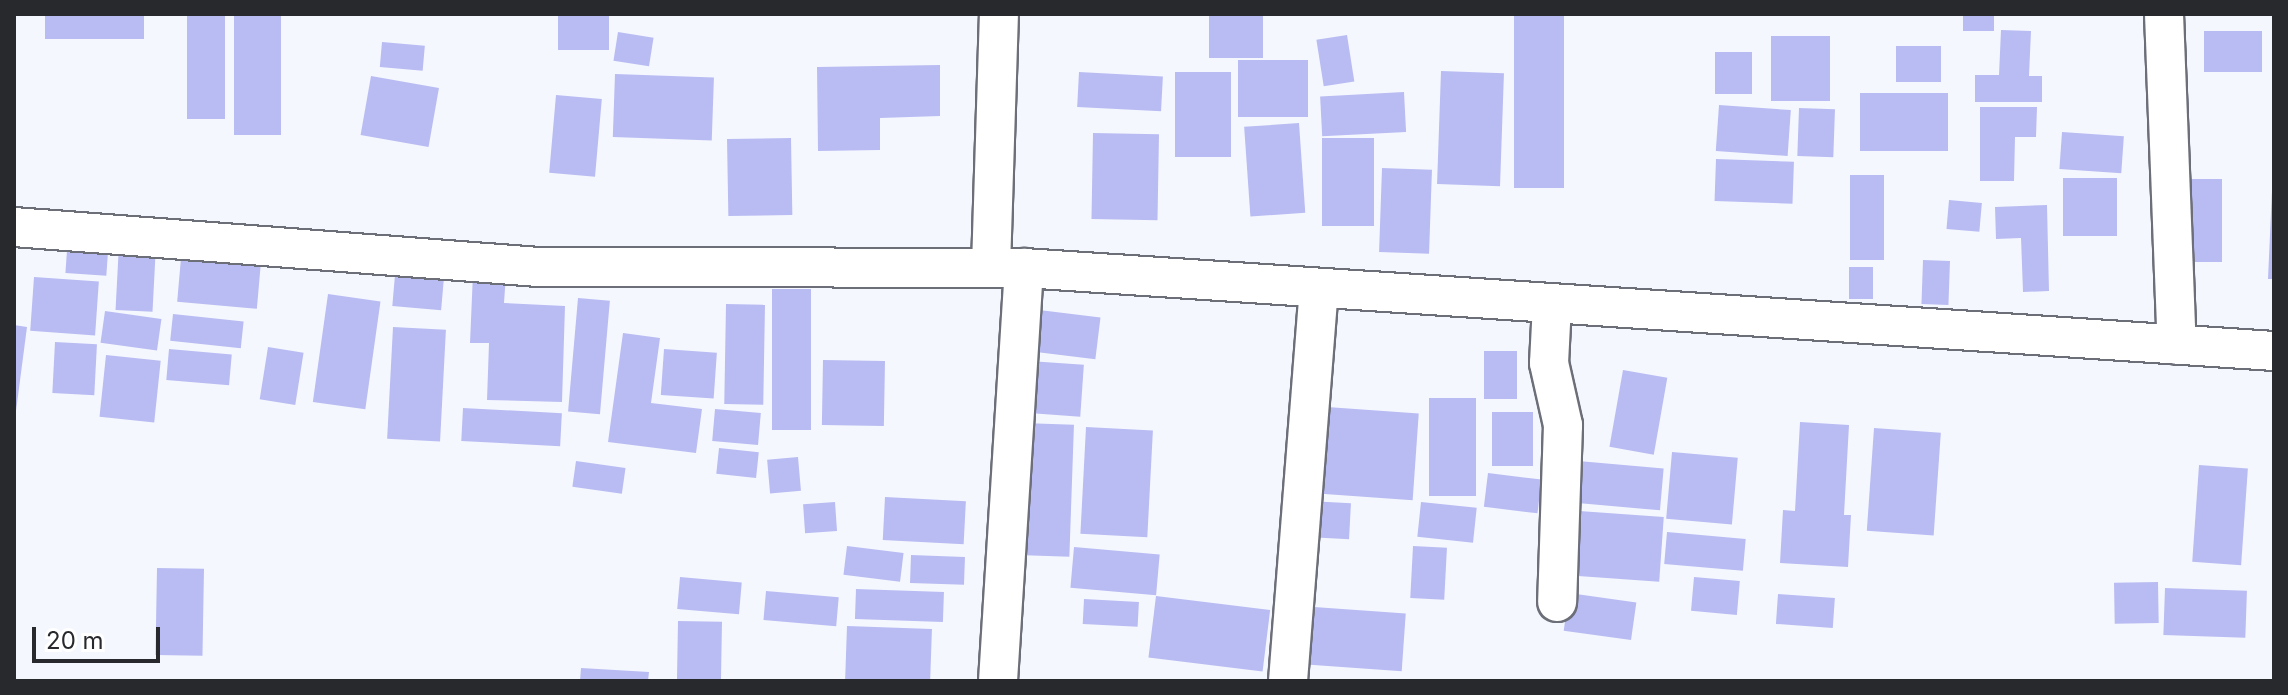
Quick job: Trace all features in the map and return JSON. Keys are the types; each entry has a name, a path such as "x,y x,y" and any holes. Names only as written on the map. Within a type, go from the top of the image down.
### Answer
{"street":[{"path":"998,681 1007,268 999,14"},
{"path":"2164,14 2177,345"},
{"path":"14,227 539,267 1007,268 2274,351"},
{"path":"1288,681 1319,288"},
{"path":"1552,304 1549,363 1563,425 1557,602"}],"building":[{"path":"45,14 144,14 144,39 45,39"},
{"path":"187,14 225,14 225,119 187,119"},
{"path":"234,14 281,14 281,135 234,135"},
{"path":"558,14 609,14 609,50 558,50"},
{"path":"1209,14 1263,14 1263,58 1209,58"},
{"path":"1514,14 1564,14 1564,188 1514,188"},
{"path":"1963,14 1994,14 1994,31 1963,31"},
{"path":"2001,30 2031,31 2029,76 2042,76 2042,102 1975,102 1975,75 1999,75"},
{"path":"2204,31 2262,31 2262,72 2204,72"},
{"path":"618,32 654,38 649,66 613,61"},
{"path":"1347,35 1354,81 1324,86 1316,40"},
{"path":"1771,36 1830,36 1830,101 1771,101"},
{"path":"382,42 425,46 423,71 380,67"},
{"path":"1896,46 1941,46 1941,82 1896,82"},
{"path":"1715,52 1752,52 1752,94 1715,94"},
{"path":"1238,60 1308,60 1308,117 1238,117"},
{"path":"940,65 940,116 880,118 880,150 818,151 817,67"},
{"path":"1441,71 1504,73 1500,186 1437,184"},
{"path":"1079,72 1163,76 1161,111 1077,107"},
{"path":"1175,72 1231,72 1231,157 1175,157"},
{"path":"615,74 714,77 712,140 613,137"},
{"path":"371,76 439,88 429,147 361,135"},
{"path":"1404,92 1406,132 1322,136 1320,96"},
{"path":"1860,93 1948,93 1948,151 1860,151"},
{"path":"556,95 602,99 595,177 549,173"},
{"path":"1719,105 1791,110 1788,156 1716,151"},
{"path":"1980,107 2037,107 2036,137 2015,137 2014,181 1980,181"},
{"path":"1799,108 1835,109 1833,157 1797,156"},
{"path":"1299,123 1305,213 1250,217 1244,127"},
{"path":"2062,132 2124,136 2121,173 2059,169"},
{"path":"1093,133 1159,134 1157,220 1091,219"},
{"path":"791,138 792,215 728,216 727,139"},
{"path":"1322,138 1374,138 1374,226 1322,226"},
{"path":"1716,159 1794,162 1792,204 1715,201"},
{"path":"1382,168 1432,170 1429,254 1379,252"},
{"path":"1850,175 1884,175 1884,260 1850,260"},
{"path":"2063,178 2117,178 2117,236 2063,236"},
{"path":"2180,179 2222,179 2222,262 2180,262"},
{"path":"2272,190 2274,279 2268,279"},
{"path":"1949,200 1982,203 1979,232 1946,229"},
{"path":"2047,205 2049,291 2023,292 2021,238 1996,239 1995,207"},
{"path":"68,236 109,239 106,276 65,273"},
{"path":"119,244 156,246 152,312 116,310"},
{"path":"181,258 261,265 257,309 177,302"},
{"path":"1923,260 1950,261 1948,305 1921,304"},
{"path":"1849,267 1873,267 1873,299 1849,299"},
{"path":"473,273 506,274 504,303 565,306 562,402 487,400 489,343 470,343"},
{"path":"395,275 444,279 441,310 392,306"},
{"path":"34,277 99,282 95,335 30,331"},
{"path":"772,289 811,289 811,430 772,430"},
{"path":"328,294 380,301 365,409 313,402"},
{"path":"578,298 610,301 600,414 568,412"},
{"path":"726,304 765,305 763,405 724,404"},
{"path":"1031,309 1100,318 1095,359 1026,351"},
{"path":"105,311 161,319 157,351 101,343"},
{"path":"173,314 244,321 241,348 170,341"},
{"path":"14,325 27,327 16,411 14,411"},
{"path":"393,327 446,330 440,442 387,439"},
{"path":"623,333 660,338 651,403 702,409 696,453 608,442"},
{"path":"55,342 97,344 94,395 52,393"},
{"path":"268,347 304,353 295,405 260,399"},
{"path":"169,349 232,354 229,385 166,380"},
{"path":"664,349 717,353 714,399 661,395"},
{"path":"1484,351 1517,351 1517,399 1484,399"},
{"path":"106,355 161,361 154,422 100,417"},
{"path":"823,360 885,361 884,426 822,425"},
{"path":"1029,361 1084,365 1080,417 1025,413"},
{"path":"1623,370 1667,378 1654,455 1609,447"},
{"path":"1429,398 1476,398 1476,496 1429,496"},
{"path":"1313,406 1419,413 1413,500 1307,493"},
{"path":"463,408 562,413 560,446 461,441"},
{"path":"715,409 761,413 758,445 712,441"},
{"path":"1492,412 1533,412 1533,466 1492,466"},
{"path":"1800,422 1849,425 1844,515 1851,515 1848,567 1780,563 1783,510 1795,511"},
{"path":"1022,423 1074,425 1069,557 1017,555"},
{"path":"1086,427 1153,431 1147,537 1080,534"},
{"path":"1874,428 1941,433 1934,535 1867,531"},
{"path":"719,448 759,452 756,478 716,474"},
{"path":"1672,452 1738,458 1732,524 1666,519"},
{"path":"798,457 801,491 770,494 767,460"},
{"path":"1567,460 1664,468 1660,510 1563,502"},
{"path":"576,461 626,468 622,494 572,487"},
{"path":"2199,465 2248,468 2241,565 2192,562"},
{"path":"1488,473 1542,480 1537,513 1484,507"},
{"path":"885,497 966,501 964,544 883,540"},
{"path":"1309,501 1351,503 1349,539 1307,537"},
{"path":"835,502 837,531 805,533 803,504"},
{"path":"1421,502 1477,508 1473,543 1417,537"},
{"path":"1565,510 1664,517 1659,582 1560,575"},
{"path":"1667,532 1746,539 1743,571 1664,564"},
{"path":"847,546 904,553 900,582 843,575"},
{"path":"1413,546 1447,548 1444,600 1410,598"},
{"path":"1074,547 1160,554 1156,595 1070,588"},
{"path":"911,555 965,557 964,585 910,583"},
{"path":"157,568 204,569 202,656 155,655"},
{"path":"680,577 742,582 739,614 677,609"},
{"path":"1694,577 1740,581 1737,615 1691,611"},
{"path":"2158,582 2159,623 2115,624 2114,583"},
{"path":"2165,588 2247,591 2245,638 2163,635"},
{"path":"856,589 944,592 943,622 855,619"},
{"path":"766,591 839,597 836,626 763,620"},
{"path":"1569,593 1636,602 1631,640 1564,631"},
{"path":"1778,594 1835,598 1833,628 1776,624"},
{"path":"1156,596 1270,610 1263,672 1148,658"},
{"path":"1084,599 1139,602 1138,627 1083,624"},
{"path":"1300,606 1406,613 1402,671 1296,664"},
{"path":"678,621 722,622 721,681 677,681"},
{"path":"847,626 932,629 930,681 845,681"},
{"path":"581,668 649,672 648,681 580,681"}]}
